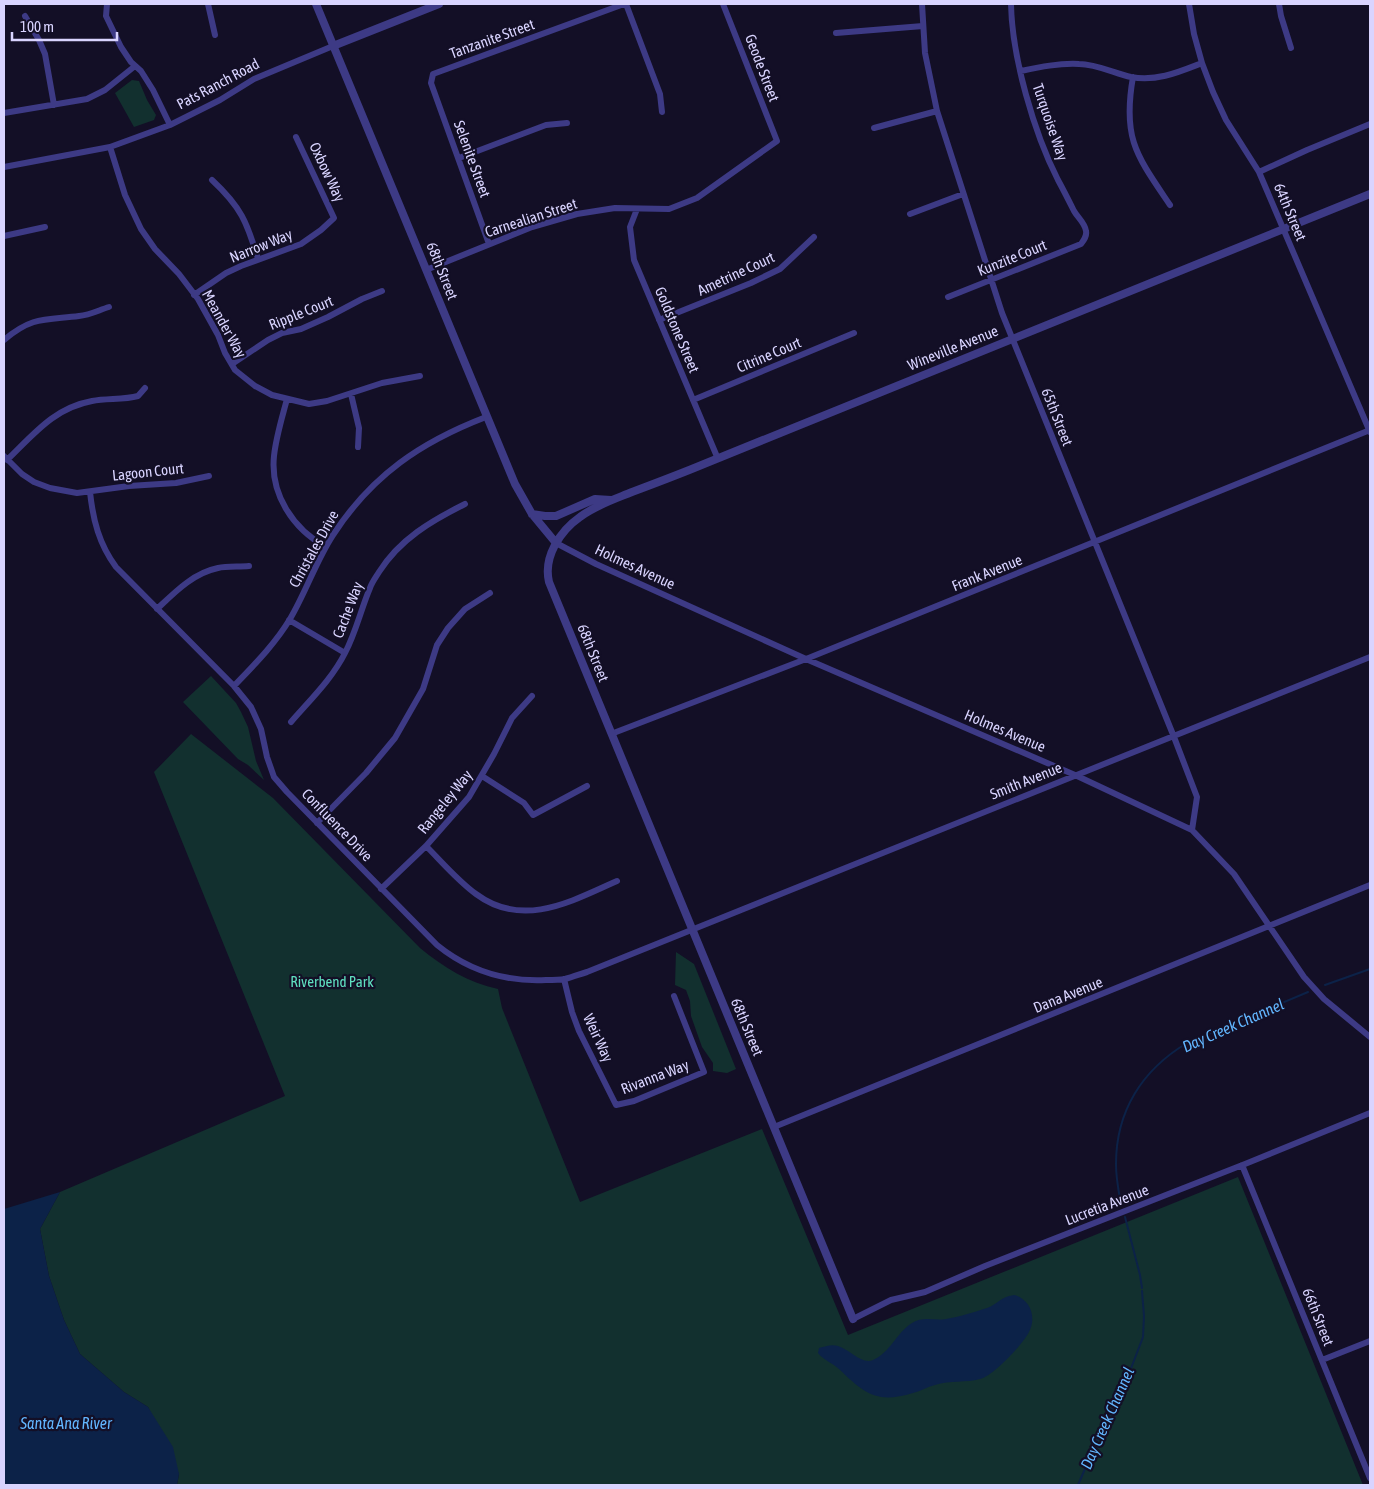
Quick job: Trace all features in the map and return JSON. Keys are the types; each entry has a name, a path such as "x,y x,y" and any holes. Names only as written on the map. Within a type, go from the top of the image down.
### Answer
{"street":[{"path":"208,4 215,35"},
{"name":"68th Street","path":"316,4 515,484 532,514 556,543 547,564 549,582 853,1319"},
{"name":"Pats Ranch Road","path":"4,167 110,146 170,125 220,100 254,79 438,4"},
{"path":"625,4 660,94 662,112"},
{"name":"Tanzanite Street","path":"431,83 433,74 625,4"},
{"name":"Geode Street","path":"723,4 777,141"},
{"name":"65th Street","path":"922,4 926,52 937,111 963,194 1012,338 1197,797 1192,830"},
{"name":"Turquoise Way","path":"1011,4 1012,27 1021,72 1039,135 1075,213 1086,228 1085,240"},
{"name":"64th Street","path":"1189,4 1194,34 1213,92 1226,120 1260,172 1370,431"},
{"path":"1279,4 1291,48"},
{"path":"106,5 106,16 121,47 154,90 170,125"},
{"path":"25,16 40,40 45,54 54,105"},
{"path":"836,33 923,26"},
{"path":"1021,72 1056,64 1080,64 1133,77 1159,77 1202,63"},
{"path":"4,114 87,99 105,90 135,66"},
{"path":"1133,77 1129,111 1132,138 1143,164 1170,206"},
{"name":"Selenite Street","path":"431,83 489,244"},
{"path":"874,128 937,111"},
{"path":"459,158 546,125 567,123"},
{"path":"1260,172 1370,124"},
{"name":"Oxbow Way","path":"296,137 334,218"},
{"name":"Carnealian Street","path":"426,270 532,227 577,214 615,208 669,209 697,198 777,141"},
{"name":"Meander Way","path":"110,146 126,195 141,229 155,249 179,274 194,295 208,317 235,370 255,386 272,396 309,404 327,401 382,383 420,376"},
{"path":"212,180 227,194 241,212 258,259"},
{"path":"910,214 963,194"},
{"name":"Wineville Avenue","path":"556,543 580,516 614,500 1370,194"},
{"name":"Goldstone Street","path":"637,209 630,227 634,260 718,459"},
{"name":"Narrow Way","path":"194,295 226,273 258,259 301,244 322,230 334,218"},
{"path":"4,236 45,227"},
{"name":"Ametrine Court","path":"659,320 751,283 780,269 814,237"},
{"name":"Kunzite Court","path":"948,298 1074,247 1085,240"},
{"name":"Ripple Court","path":"232,364 282,333 300,329 382,291"},
{"path":"4,339 38,319 87,315 109,307"},
{"name":"Citrine Court","path":"693,400 854,333"},
{"path":"6,458 50,419 67,408 93,400 138,396 145,388"},
{"path":"351,394 360,428 357,440 358,447"},
{"path":"287,399 274,453 274,473 277,485 287,512 292,519 310,536 326,547"},
{"name":"Christales Drive","path":"234,686 263,655 289,620 326,547 354,506 366,493 401,461 438,438 486,417"},
{"name":"Frank Avenue","path":"611,734 806,659 1370,431"},
{"name":"Lagoon Court","path":"6,458 22,474 34,482 62,491 76,493 129,486 176,483 209,476"},
{"name":"Confluence Drive","path":"90,492 94,521 106,554 116,567 234,686 251,707 261,729 267,757 274,777 437,945 463,963 491,975 530,981 564,979 588,972 692,930"},
{"path":"532,514 556,516 595,499 614,500"},
{"name":"Cache Way","path":"290,722 324,684 345,653 370,587 387,559 408,538 422,528 465,504"},
{"name":"Holmes Avenue","path":"556,543 605,568 806,659 1075,775 1192,830 1234,874 1304,977 1324,999 1370,1038"},
{"path":"157,609 179,588 203,574 217,568 249,566"},
{"path":"317,822 366,773 395,738 423,689 437,645 448,628 465,609 490,593"},
{"path":"289,620 345,653"},
{"name":"Smith Avenue","path":"692,930 1370,657"},
{"name":"Rangeley Way","path":"381,889 426,846 468,798 482,776 512,718 532,696"},
{"path":"482,776 524,804 533,815 587,786"},
{"path":"426,846 476,894 500,908 537,911 557,907 617,881"},
{"name":"Dana Avenue","path":"774,1127 1370,885"},
{"name":"Weir Way","path":"564,979 579,1031 616,1105"},
{"name":"Rivanna Way","path":"616,1105 634,1100 704,1072 674,996"},
{"name":"Lucretia Avenue","path":"853,1319 891,1300 925,1292 985,1266 1370,1113"},
{"name":"66th Street","path":"1242,1165 1370,1478"},
{"path":"1322,1360 1370,1340"}],"green space":[{"path":"132,80 139,81 156,115 154,120 134,127 115,93"},
{"path":"211,676 236,703 241,712 248,727 256,761 264,780 248,765 238,759 183,702"},
{"name":"Riverbend Park","path":"191,734 273,798 420,948 438,962 457,973 477,983 498,989 502,1008 580,1202 762,1129 848,1335 1238,1177 1363,1485 177,1485 179,1474 148,1407 124,1392 80,1354 64,1320 49,1276 40,1229 60,1192 285,1096 154,772"},
{"path":"676,952 694,964 736,1069 727,1073 713,1071 713,1063 702,1047 691,1016 690,1001 686,990 675,985"}],"water":[{"name":"Santa Ana River","path":"60,1192 40,1229 49,1276 64,1320 80,1354 124,1392 148,1407 173,1447 179,1474 177,1485 4,1485 4,1209"},
{"path":"1014,1295 1024,1300 1030,1309 1032,1320 1029,1332 1007,1359 986,1377 980,1379 941,1383 901,1396 881,1397 872,1395 856,1385 837,1367 818,1353 819,1348 836,1345 864,1360 873,1360 884,1353 907,1327 916,1321 961,1316 987,1308 1005,1297"}],"waterway":[{"name":"Day Creek Channel","path":"1325,985 1370,969"},
{"name":"Day Creek Channel","path":"1120,1199 1116,1164 1117,1145 1127,1110 1145,1079 1157,1066 1187,1043 1308,992"},
{"name":"Day Creek Channel","path":"1125,1217 1142,1288"},
{"name":"Day Creek Channel","path":"1078,1485 1130,1371 1143,1337 1142,1291"}]}
